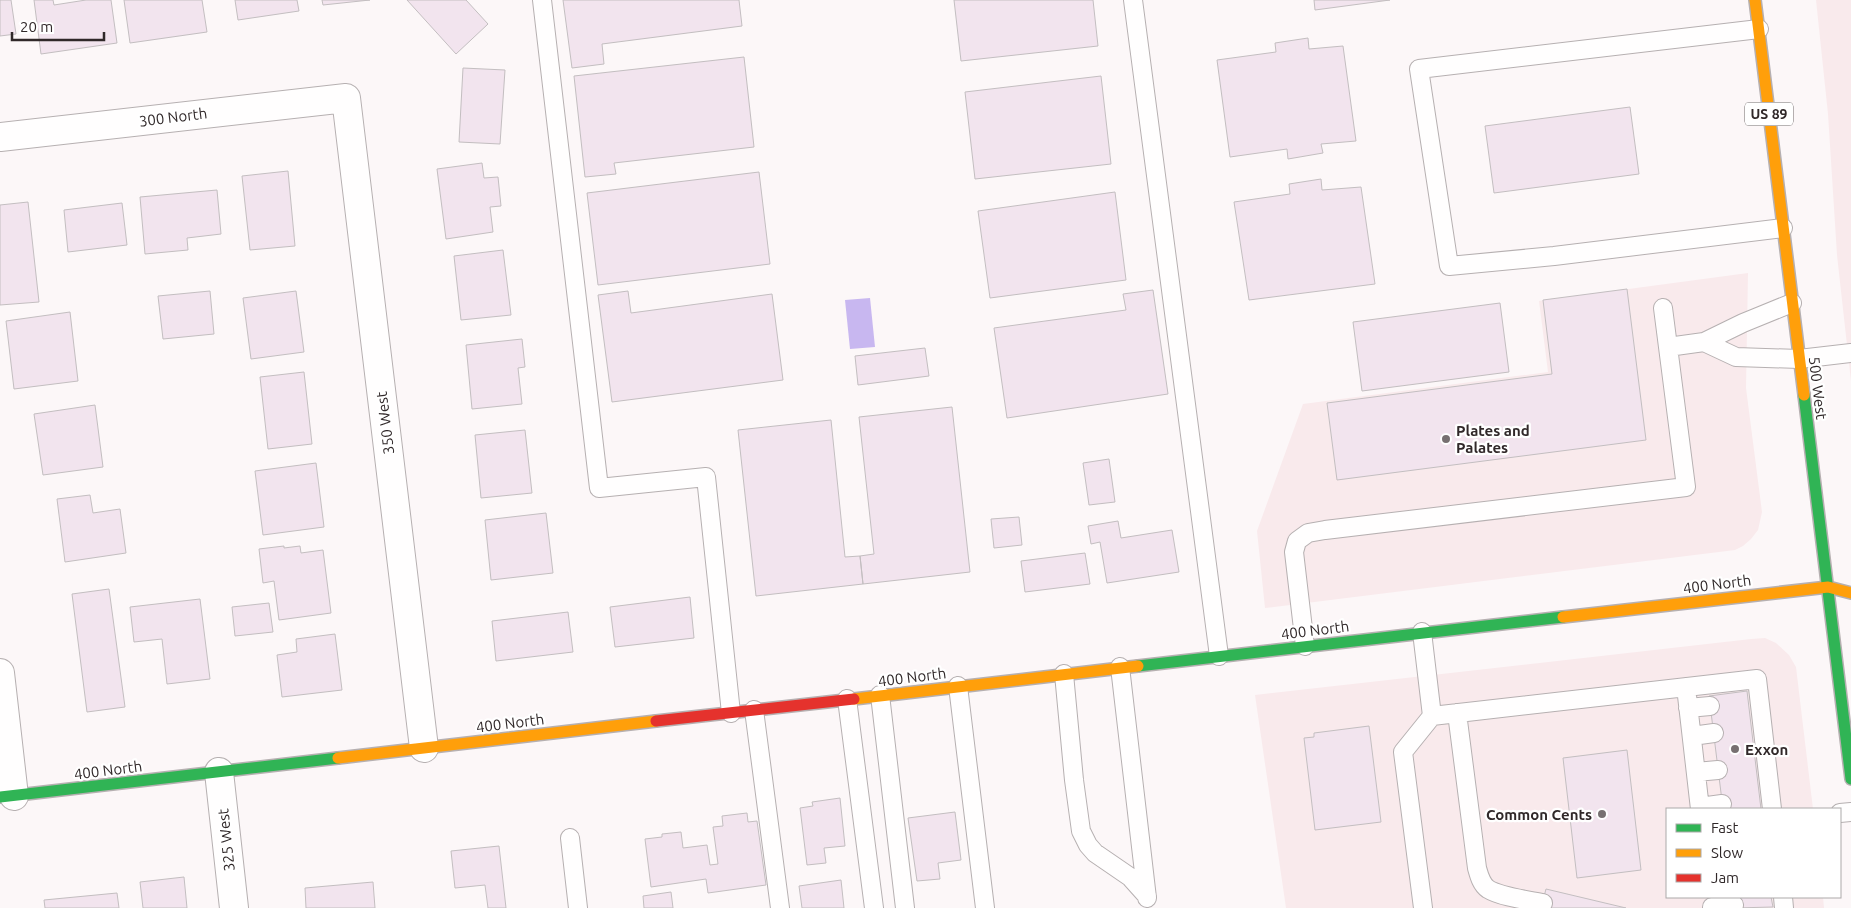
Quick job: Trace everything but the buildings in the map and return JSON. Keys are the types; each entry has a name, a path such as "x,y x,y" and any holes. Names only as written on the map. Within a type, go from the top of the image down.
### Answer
{"main road":[{"name":"500 West","path":"1755,0 1851,779"},
{"name":"400 North","path":"1828,587 1843,578"},
{"name":"400 North","path":"7,796 1422,632 1828,587 1851,593"}],"street":[{"name":"300 North","path":"0,137 346,98"},
{"name":"350 West","path":"346,98 424,748"},
{"path":"0,673 7,796"},
{"name":"325 West","path":"218,772 234,908"}],"lane":[{"path":"542,0 599,488 706,477 732,713"},
{"path":"1132,0 1219,656"},
{"path":"1759,28 1418,69 1449,266 1554,256 1783,228"},
{"path":"1668,347 1704,342 1744,322 1792,303"},
{"path":"1305,646 1294,552 1297,540 1308,534 1325,530 1686,487 1663,308"},
{"path":"1704,342 1736,358 1799,359 1851,353"},
{"path":"1422,632 1432,716"},
{"path":"1120,668 1148,902"},
{"path":"1064,674 1081,831 1088,845 1095,853 1130,877 1148,902"},
{"path":"1423,908 1403,752 1432,716 1757,679 1754,701 1768,802"},
{"path":"958,686 985,908"},
{"path":"1686,687 1700,808 1722,804"},
{"path":"880,696 905,908"},
{"path":"847,700 874,908"},
{"path":"1688,708 1710,706"},
{"path":"754,710 780,908"},
{"path":"1456,713 1477,868 1481,880 1487,888 1498,893 1542,903"},
{"path":"1692,736 1714,733"},
{"path":"1696,772 1718,770"},
{"path":"570,838 578,908"},
{"path":"1712,904 1734,905"}],"shaded area":[{"path":"1816,0 1851,0 1851,381 1837,255 1828,114"},
{"path":"1748,273 1746,388 1762,512 1758,530 1743,546 1735,550 1265,608 1257,531 1303,404 1548,372 1539,301"},
{"path":"870,298 875,347 850,349 845,300"},
{"path":"1765,638 1776,643 1789,655 1796,667 1813,808 1666,808 1666,898 1823,898 1824,908 1286,908 1255,695"}],"traffic: fast":[{"path":"1804,395 1851,779"},
{"path":"1138,666 1563,617"},
{"path":"0,797 338,758"}],"traffic: slow":[{"path":"1755,0 1804,395"},
{"path":"1563,617 1828,587 1851,593"},
{"path":"854,699 1138,666"},
{"path":"338,758 656,721"}],"traffic: jam":[{"path":"656,721 854,699"}],"place":[{"name":"Plates and Palates","path":"1446,439"},
{"name":"Exxon","path":"1735,749"},
{"name":"Common Cents","path":"1602,814"}]}
